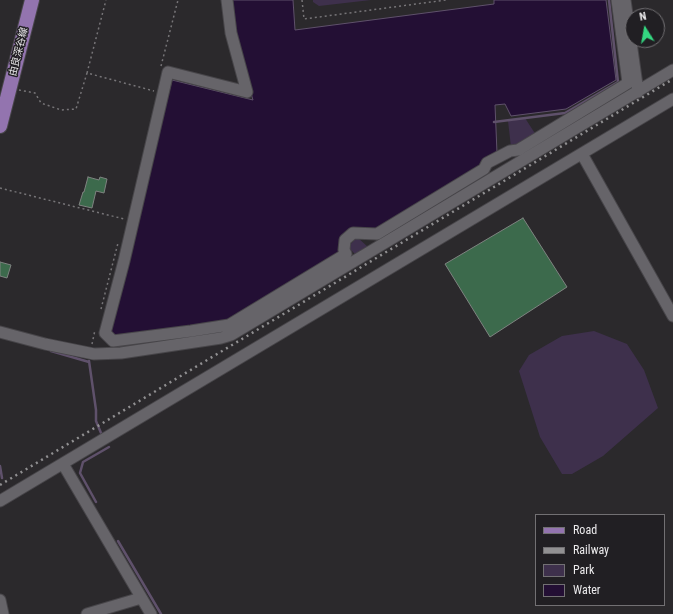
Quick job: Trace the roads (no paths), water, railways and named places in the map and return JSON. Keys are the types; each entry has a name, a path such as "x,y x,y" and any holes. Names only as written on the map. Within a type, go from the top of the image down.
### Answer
{"main road":[{"name":"由良深谷線","path":"0,126 32,0"}],"street":[{"path":"227,0 231,33 248,92 168,72 128,246 105,333 113,341 228,325 346,254 344,250 345,240 353,233 377,234 484,169 487,163 518,150 628,83 617,0"},
{"path":"625,0 638,92"},
{"path":"0,332 45,344 89,353 121,353 221,338 231,335 673,70"},
{"path":"0,502 673,100"},
{"path":"498,176 496,170 513,151"},
{"path":"582,154 673,316"},
{"path":"63,464 151,614"},
{"path":"87,614 141,598"},
{"path":"0,600 3,614"}],"water":[{"path":"232,0 293,0 295,30 494,4 494,0 606,0 616,80 566,109 511,116 505,104 495,105 497,153 475,171 376,232 354,231 333,259 227,323 114,339 108,333 172,80 253,100 234,36"}],"waterway":[{"path":"494,122 565,113 618,82 609,0"},
{"path":"51,351 89,362"},
{"path":"89,361 96,410 96,421 101,433"},
{"path":"96,502 80,473 83,462 109,447"},
{"path":"0,466 2,478"},
{"path":"118,541 161,614"}],"railway":[{"path":"0,485 673,79"}]}
